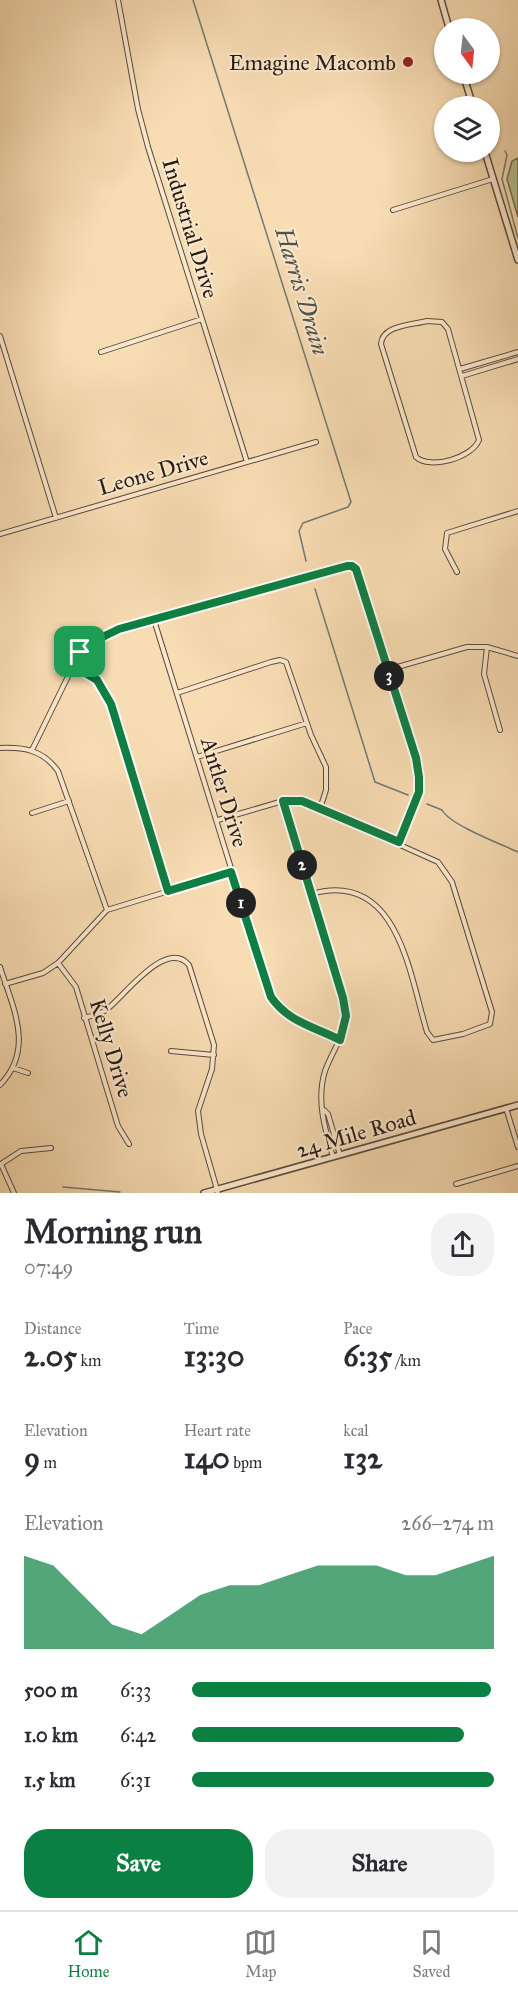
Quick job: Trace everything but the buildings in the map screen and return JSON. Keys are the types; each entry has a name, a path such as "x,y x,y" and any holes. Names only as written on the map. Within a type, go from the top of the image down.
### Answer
{"street":[{"name":"Industrial Drive","path":"118,0 138,109 247,462"},
{"path":"441,0 446,18"},
{"path":"488,162 518,260"},
{"path":"393,210 493,179"},
{"path":"100,352 202,319"},
{"path":"436,321 442,322 448,329 462,376 479,440 473,450 448,459 433,463 420,461 411,447 381,348 383,335 392,329 436,321"},
{"path":"0,336 56,518"},
{"path":"460,369 518,352"},
{"path":"497,358 499,364"},
{"path":"462,376 518,359"},
{"name":"Leone Drive","path":"0,534 316,442"},
{"path":"457,572 445,549 444,539 450,530 518,511"},
{"path":"32,750 73,665 86,645 95,639 154,620 352,566 366,597 416,758 419,792 399,842"},
{"name":"Antler Drive","path":"154,620 218,820 231,872 271,997 280,1010 294,1020 340,1040"},
{"path":"387,670 467,647 487,647 518,656"},
{"path":"487,647 484,674 500,730"},
{"path":"177,693 271,662 280,660 289,666 307,723 326,767 326,789 320,809"},
{"path":"73,665 97,680 111,704 168,891"},
{"path":"197,757 307,723"},
{"path":"0,748 32,750 50,760 58,771 107,910"},
{"path":"33,813 69,801"},
{"path":"218,820 283,801 302,801 399,842 438,862 452,882 492,1012 492,1021 486,1027 434,1040 427,1032 398,936 389,919 376,905 348,892 325,890 311,894"},
{"path":"283,801 345,1006 346,1027 325,1071 322,1085 324,1110 322,1116 333,1157"},
{"path":"5,984 36,976 58,963 107,910 231,872"},
{"path":"84,1018 107,1010 142,973 150,968 175,959 182,959 189,965 211,1035 214,1055 212,1069 200,1098 198,1112 201,1134 218,1191"},
{"name":"Kelly Drive","path":"58,963 76,987 118,1126 129,1144"},
{"path":"0,967 21,1037 17,1059 0,1085"},
{"path":"171,1051 214,1055"},
{"path":"13,1068 28,1073"},
{"name":"24 Mile Road","path":"204,1193 218,1191 518,1105"},
{"path":"506,1108 518,1147"},
{"path":"324,1110 328,1114 340,1155"},
{"path":"14,1193 0,1164 21,1152 51,1148"},
{"path":"456,1184 518,1166"}],"green space":[{"path":"518,158 518,217 507,179 512,161"}],"waterway":[{"name":"Harris Drain","path":"193,0 351,502 348,507 303,523 299,531 306,561"},
{"path":"505,151 507,155 502,179 518,238"},
{"name":"Harris Drain","path":"315,589 375,782 408,795"},
{"name":"Harris Drain","path":"427,804 442,810 465,828 518,852"},
{"path":"63,1187 120,1192"}],"place":[{"name":"Emagine Macomb","path":"408,62"}],"route":[{"path":"347,566 356,569 416,758 419,792 399,842 309,803 295,800 283,801 343,998 346,1027 340,1040 294,1020 280,1010 271,997 231,872 168,891 111,704 97,680 73,665 80,652 95,639 119,629 310,575 347,566"}]}
